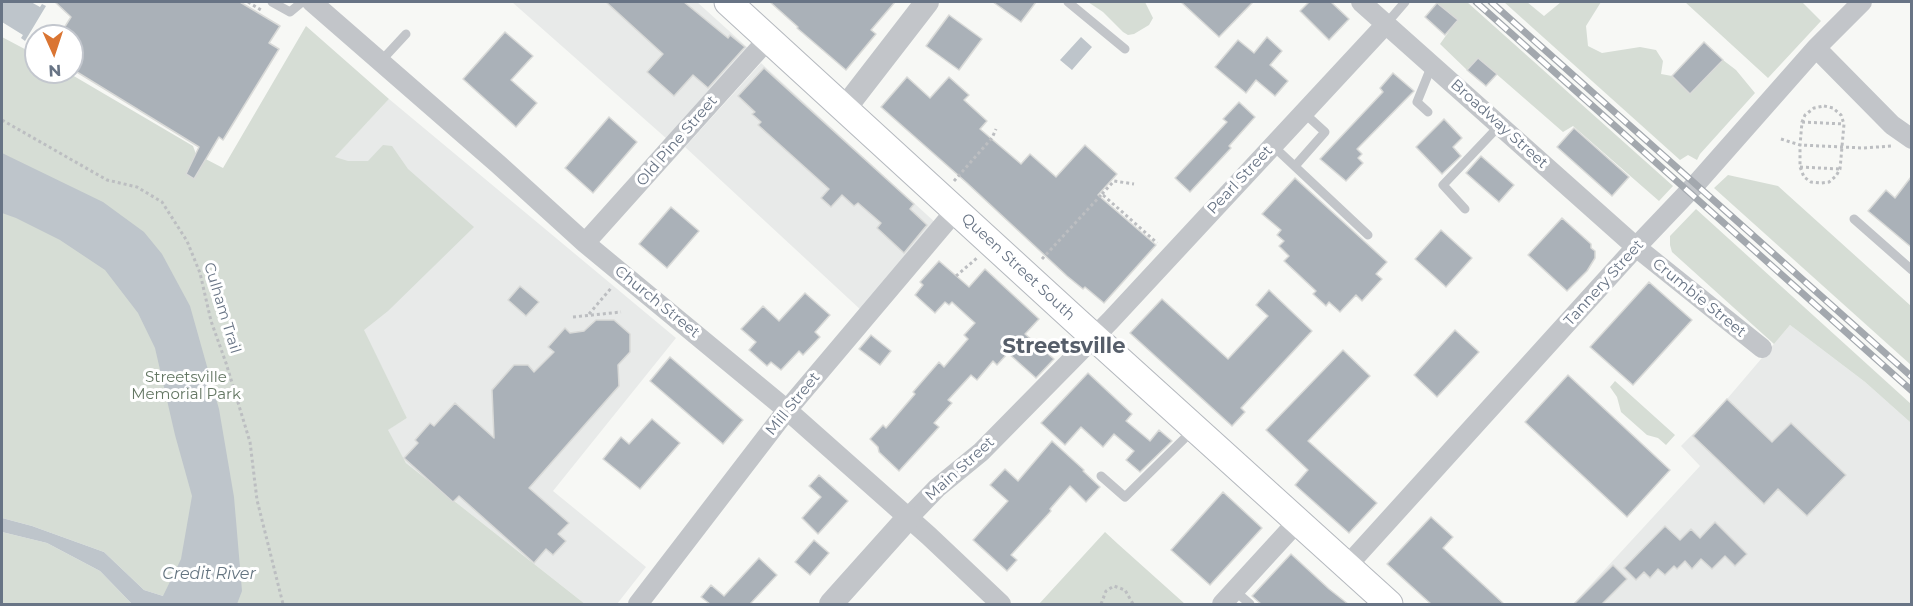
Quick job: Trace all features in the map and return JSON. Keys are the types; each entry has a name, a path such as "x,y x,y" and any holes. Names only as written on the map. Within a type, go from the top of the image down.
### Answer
{"main road":[{"name":"Queen Street South","path":"728,2 1389,604"}],"street":[{"name":"Church Street","path":"312,2 585,243 787,410 1001,604"},
{"path":"845,108 927,2"},
{"name":"Broadway Street","path":"1361,2 1636,247"},
{"name":"Tannery Street","path":"1347,567 1636,247 1696,184 1816,48 1862,2"},
{"name":"Pearl Street","path":"1094,337 1386,24"},
{"name":"Old Pine Street","path":"585,243 768,38"},
{"path":"1816,48 1906,142"},
{"name":"Mill Street","path":"638,604 787,410 956,210"},
{"name":"Crumbie Street","path":"1636,247 1762,348"},
{"name":"Main Street","path":"831,604 937,488 981,452 1094,337"},
{"path":"1229,598 1298,521"}],"lane":[{"path":"272,2 290,12 302,2"},
{"path":"1068,2 1125,49"},
{"path":"1386,24 1405,2"},
{"path":"381,61 406,34"},
{"path":"1428,112 1417,102 1432,65"},
{"path":"1295,166 1325,132 1303,112"},
{"path":"1465,209 1443,185 1500,125"},
{"path":"1272,145 1368,235"},
{"path":"1854,219 1911,270"},
{"path":"1101,476 1125,497 1195,428"},
{"path":"1229,598 1250,604"}],"path":[{"path":"1824,106 1833,108 1841,115 1844,124 1840,169 1829,182 1811,182 1804,177 1800,167 1802,122 1805,115 1814,108 1824,106"},
{"name":"Culham Trail","path":"2,120 107,180 137,187 162,202 187,242 200,273 211,321 250,442 257,500 283,604"},
{"path":"1802,122 1844,124"},
{"path":"954,181 992,138 996,129"},
{"path":"1781,139 1800,144 1863,148 1906,142"},
{"path":"1800,167 1840,169"},
{"path":"1042,259 1114,181 1134,184"},
{"path":"1102,194 1161,248"},
{"path":"956,276 978,256"},
{"path":"588,315 615,284"},
{"path":"573,317 621,312"},
{"path":"1101,604 1106,591 1114,586 1125,590 1133,604"}],"shaded area":[{"path":"512,2 697,2 748,48 667,139"},
{"path":"761,63 938,225 862,311 685,147"},
{"path":"389,99 676,338 553,491 646,567 617,604 585,604 406,463 387,430 407,418 297,197"},
{"path":"1790,325 1865,382 1911,423 1911,604 1573,604 1700,466 1681,446 1727,399"}],"green space":[{"path":"1088,2 1145,2 1153,18 1149,25 1128,35 1103,12"},
{"path":"1436,2 1467,2 1673,186 1659,201 1573,126 1563,132 1478,58 1467,70 1440,44 1457,20"},
{"path":"1504,2 1527,2 1544,16 1561,2 1601,2 1586,26 1588,46 1602,53 1640,47 1656,50 1663,61 1661,74 1672,76 1690,94 1723,60 1736,70 1755,93 1697,160 1688,155 1680,160"},
{"path":"1685,2 1802,2 1821,21 1768,78"},
{"name":"Streetsville Memorial Park","path":"306,26 389,99 335,157 348,161 368,161 383,145 392,146 408,169 474,227 388,311 364,330 407,418 388,430 406,463 585,604 166,604 163,596 144,590 104,552 32,526 2,518 2,37 24,49 24,84 84,84 84,82 193,146 196,154 223,168"},
{"path":"1728,175 1778,186 1911,306 1911,365 1714,188"},
{"path":"1696,209 1911,404 1911,423 1865,382 1790,325 1774,344 1672,252 1670,236"},
{"path":"1615,381 1675,435 1666,445 1658,438 1647,435 1621,412 1617,397 1610,387"},
{"path":"2,532 47,543 100,571 132,604 2,604"},
{"path":"1105,532 1118,544 1185,604 1039,604"}],"water":[{"path":"2,2 31,2 40,7 42,4 46,6 35,24 24,24 24,40 21,38 23,35 2,22"},
{"path":"1081,37 1092,47 1072,70 1060,60"},
{"name":"Credit River","path":"2,153 103,202 144,232 162,254 190,306 219,409 234,497 242,591 237,604 132,604 100,571 47,543 2,532 2,518 32,526 104,552 144,590 163,596 181,559 192,496 155,348 138,313 105,270 60,240 2,213"}],"building":[{"path":"55,2 240,2 280,26 269,43 279,49 223,140 219,137 194,179 186,174 199,147 84,76 84,24 67,24 71,17"},
{"path":"606,2 684,2 728,38 730,35 745,47 708,88 693,75 674,96 647,72 663,54"},
{"path":"770,2 895,2 871,30 876,34 846,70"},
{"path":"993,2 1036,2 1021,22"},
{"path":"1181,2 1253,2 1219,37"},
{"path":"1309,2 1331,2 1349,19 1329,40 1300,11"},
{"path":"1437,3 1458,20 1445,35 1425,17"},
{"path":"949,15 982,39 959,70 926,46"},
{"path":"505,32 533,56 511,80 537,103 516,127 463,79"},
{"path":"1267,37 1282,51 1270,65 1288,81 1275,96 1256,80 1246,93 1215,67 1238,40 1254,53"},
{"path":"1704,42 1723,60 1690,94 1672,76"},
{"path":"1478,58 1497,74 1486,86 1467,70"},
{"path":"764,68 914,204 910,209 927,225 904,253 877,228 881,223 858,203 854,206 842,195 831,207 821,198 829,189 758,125 761,122 752,114 755,112 738,96"},
{"path":"1393,73 1414,91 1357,149 1362,154 1358,158 1363,163 1346,181 1320,159 1383,92 1380,88"},
{"path":"907,77 930,98 949,77 969,95 964,100 987,121 980,129 1021,164 1030,154 1056,177 1085,145 1117,174 1098,195 1156,245 1104,303 1085,287 1083,289 881,107"},
{"path":"1239,102 1255,117 1229,146 1231,148 1190,192 1175,178 1227,122 1223,119"},
{"path":"609,117 637,142 593,193 565,168"},
{"path":"1444,119 1462,138 1453,147 1461,156 1442,174 1416,147"},
{"path":"1574,128 1629,177 1612,196 1557,147"},
{"path":"1481,156 1514,185 1499,202 1466,173"},
{"path":"1911,177 1911,247 1868,211 1886,190 1895,198"},
{"path":"1295,178 1387,262 1376,274 1382,279 1362,301 1356,295 1340,312 1329,302 1326,306 1313,294 1316,291 1284,261 1289,256 1279,246 1284,241 1277,235 1281,230 1262,214"},
{"path":"671,207 699,231 667,268 639,244"},
{"path":"1562,218 1591,244 1591,248 1595,251 1595,258 1587,271 1567,291 1528,255"},
{"path":"1441,230 1472,258 1446,287 1415,259"},
{"path":"939,261 969,287 985,269 1039,319 1025,334 1054,359 1036,378 1008,353 997,365 993,361 977,380 971,375 948,400 952,403 934,423 939,427 899,471 879,452 878,447 870,439 883,425 886,428 939,362 944,367 968,339 964,335 975,323 952,302 949,305 945,302 935,313 915,295 923,285 920,282"},
{"path":"1649,282 1692,320 1633,385 1590,347"},
{"path":"520,286 539,302 526,316 508,300"},
{"path":"1269,290 1312,331 1241,408 1245,412 1232,426 1130,333 1162,299 1228,359 1268,316 1256,305"},
{"path":"805,293 830,315 815,332 820,337 803,355 799,351 781,370 771,362 767,366 749,350 756,342 741,329 763,306 779,321"},
{"path":"596,320 614,320 630,334 630,352 618,365 619,386 529,488 569,523 558,534 566,541 553,555 546,549 534,563 459,496 453,502 404,458 418,443 415,440 430,423 434,426 455,403 494,438 492,390 514,365 528,365 534,372 554,352 548,347 565,328 570,333 584,331"},
{"path":"1455,330 1479,352 1437,397 1414,375"},
{"path":"871,335 891,351 880,365 859,349"},
{"path":"1343,350 1370,376 1308,441 1377,503 1349,533 1295,485 1308,470 1266,430"},
{"path":"670,357 743,420 723,444 650,381"},
{"path":"1088,373 1132,414 1126,421 1150,441 1159,430 1172,441 1140,472 1126,460 1134,451 1114,434 1103,447 1081,427 1065,445 1041,423"},
{"path":"1568,375 1670,470 1627,517 1525,422"},
{"path":"1727,399 1772,442 1791,423 1846,475 1807,516 1778,489 1764,504 1693,436"},
{"path":"652,419 680,443 640,489 603,459 621,437 629,444"},
{"path":"1052,441 1100,487 1086,502 1070,486 1050,509 1051,511 1011,555 1017,560 1007,571 973,540 1008,501 990,485 1005,469 1018,481"},
{"path":"819,475 848,501 818,534 802,518 821,497 809,486"},
{"path":"1223,492 1262,528 1210,585 1171,550"},
{"path":"1431,517 1453,537 1443,548 1504,604 1431,604 1387,564"},
{"path":"1715,522 1747,554 1735,566 1725,556 1712,569 1701,559 1692,569 1685,561 1677,569 1674,566 1665,575 1658,569 1650,578 1644,572 1636,580 1624,568 1665,526 1680,540 1691,529 1700,538"},
{"path":"814,540 829,553 810,575 795,562"},
{"path":"1291,554 1348,604 1261,604 1252,596"},
{"path":"759,558 777,575 750,604 710,604 701,597 711,585 724,596"},
{"path":"1613,565 1627,579 1602,604 1574,604"}],"railway":[{"path":"1476,2 1912,391"},
{"path":"1491,2 1912,377"}],"district":[{"name":"Streetsville","path":"1064,347"}]}
